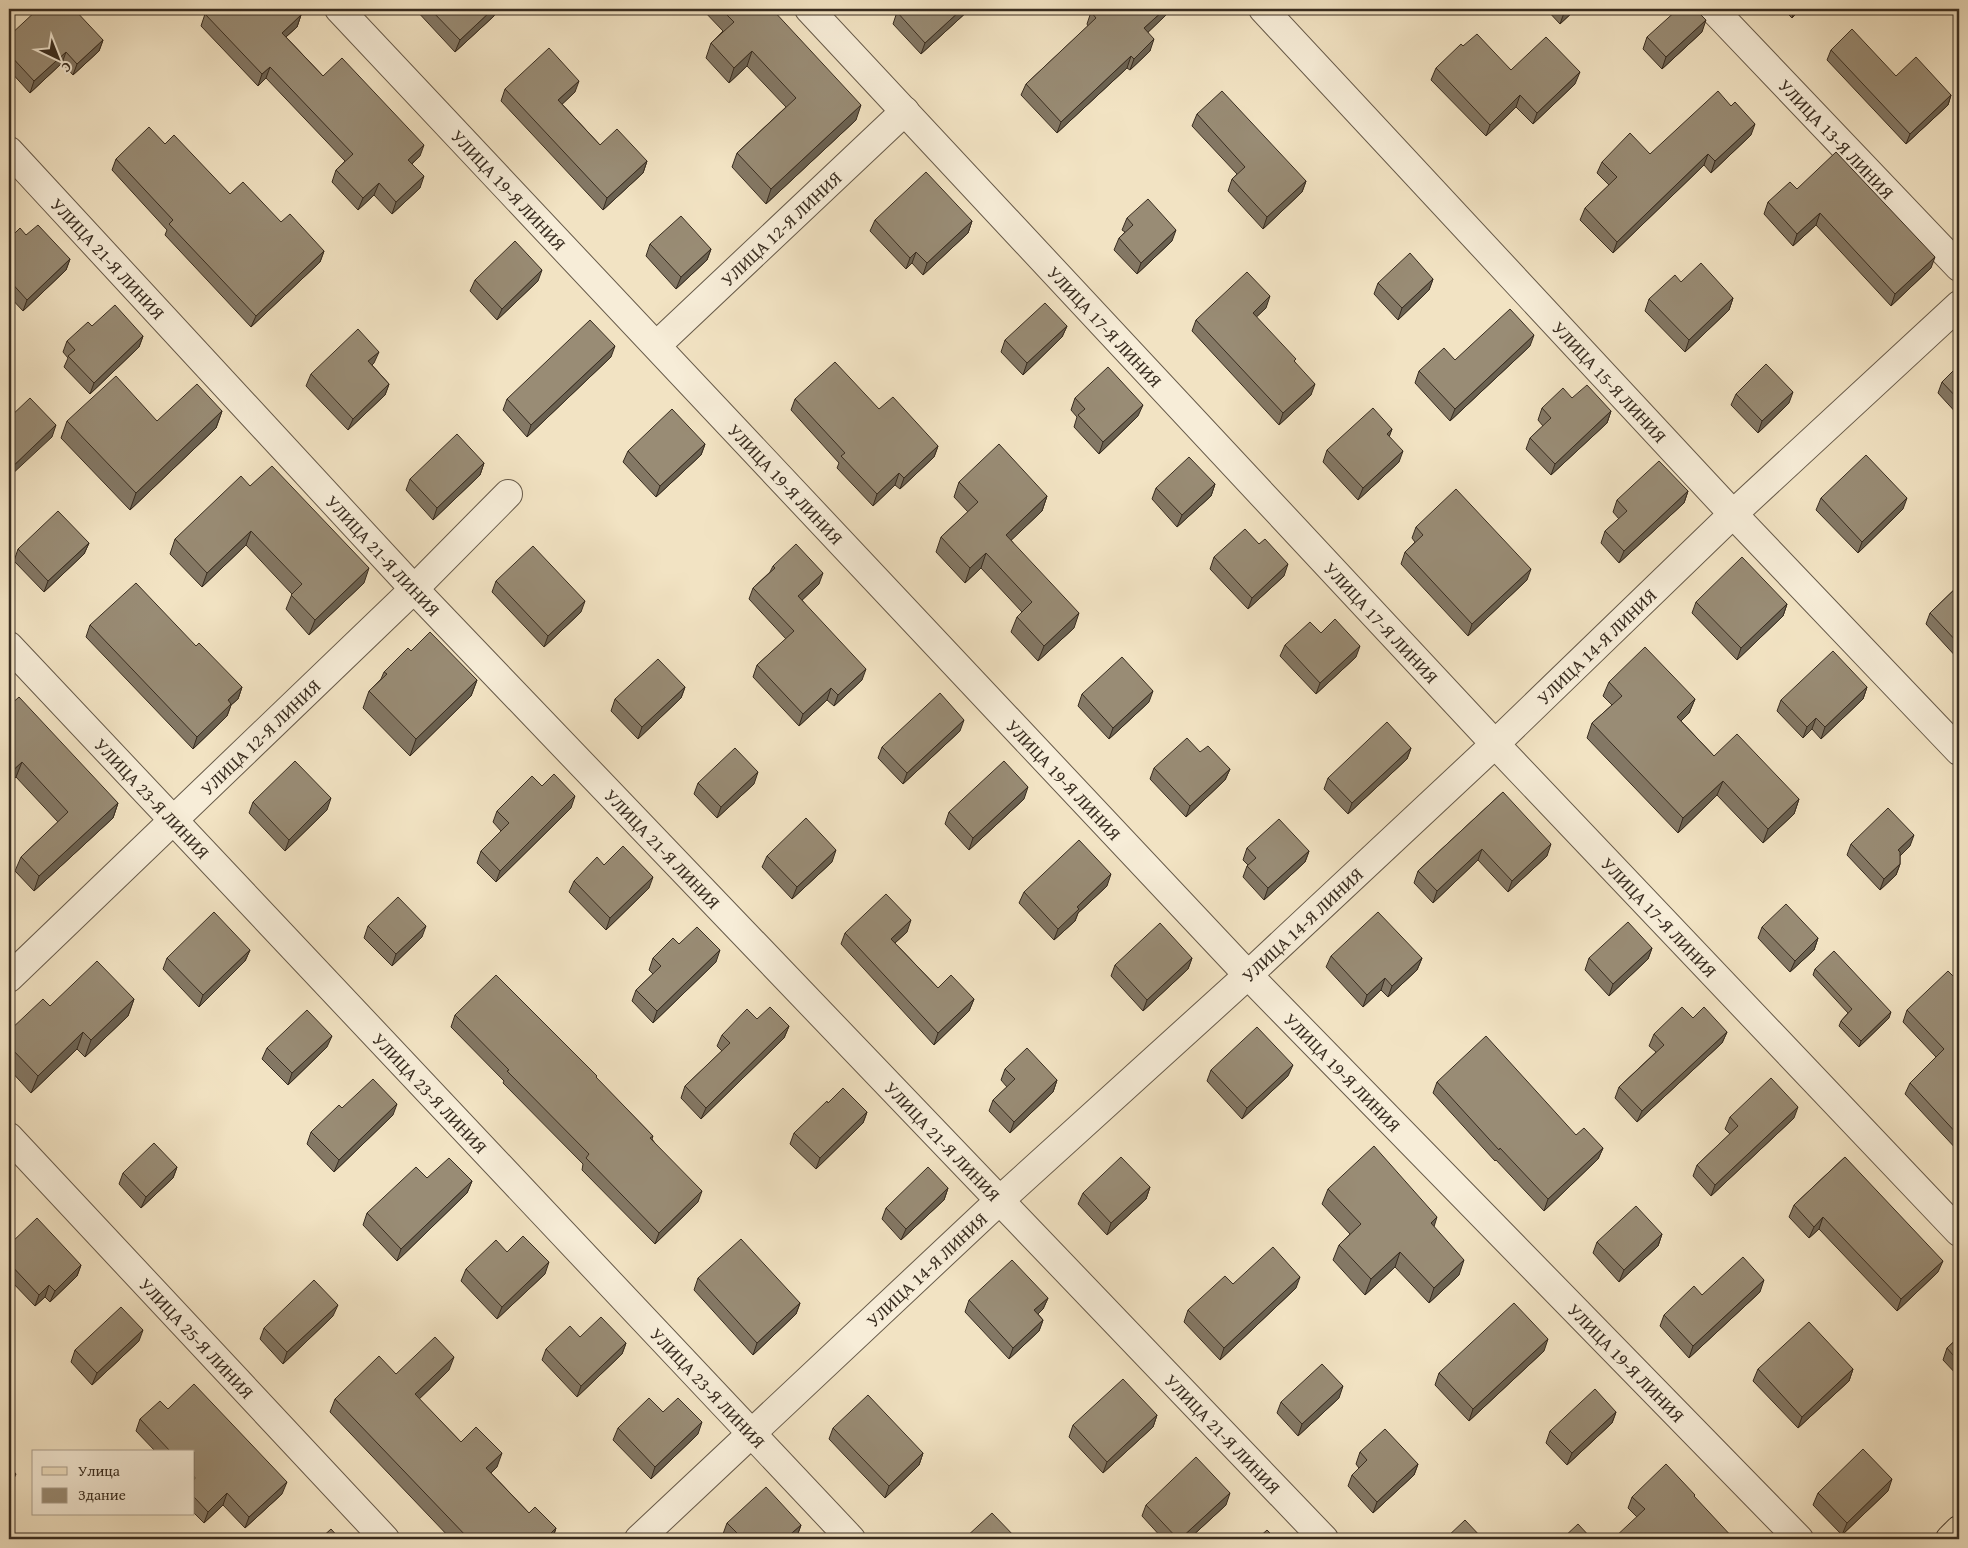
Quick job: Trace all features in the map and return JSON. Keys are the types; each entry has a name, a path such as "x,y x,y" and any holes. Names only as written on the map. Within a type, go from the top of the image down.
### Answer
{"main road":[{"path":"1950,1539 1959,1530"}],"street":[{"name":"УЛИЦА 19-Я ЛИНИЯ","path":"339,9 1248,975 1800,1539"},
{"name":"УЛИЦА 17-Я ЛИНИЯ","path":"809,9 1495,744 1959,1232"},
{"name":"УЛИЦА 15-Я ЛИНИЯ","path":"1263,9 1733,514 1959,751"},
{"name":"УЛИЦА 13-Я ЛИНИЯ","path":"1713,9 1959,267"},
{"name":"УЛИЦА 12-Я ЛИНИЯ","path":"657,345 905,111"},
{"name":"УЛИЦА 21-Я ЛИНИЯ","path":"9,151 414,589 1324,1539"},
{"name":"УЛИЦА 14-Я ЛИНИЯ","path":"639,1539 1000,1200 1248,975 1495,744 1733,514 1959,305"},
{"name":"УЛИЦА 12-Я ЛИНИЯ","path":"9,978 414,589 508,494"},
{"name":"УЛИЦА 23-Я ЛИНИЯ","path":"9,646 850,1539"},
{"name":"УЛИЦА 25-Я ЛИНИЯ","path":"9,1137 385,1539"}],"building":[{"path":"38,9 74,9 103,40 77,64 66,52 34,81 9,54 9,36"},
{"path":"211,9 295,9 301,15 282,33 323,76 342,58 424,145 408,160 424,176 396,202 379,183 363,198 336,170 353,154 270,67 262,74 205,14"},
{"path":"430,9 493,9 460,40"},
{"path":"721,9 772,9 861,105 771,189 737,153 796,98 752,51 734,68 711,43 734,22"},
{"path":"901,9 962,9 925,43 897,12"},
{"path":"1095,9 1165,9 1144,28 1154,39 1134,59 1131,56 1061,122 1026,84 1096,18 1091,12"},
{"path":"1678,9 1695,9 1706,20 1666,57 1647,37"},
{"path":"1852,29 1896,76 1916,57 1951,95 1910,134 1831,50"},
{"path":"1477,34 1511,70 1546,37 1580,72 1537,113 1520,95 1490,125 1436,68 1461,44 1463,46"},
{"path":"549,48 579,81 558,100 600,145 617,129 647,161 607,198 505,89"},
{"path":"1222,91 1306,181 1267,217 1232,179 1245,167 1197,114"},
{"path":"1718,91 1731,106 1735,102 1755,124 1715,161 1708,154 1617,242 1585,208 1617,177 1602,162 1630,133 1650,154"},
{"path":"149,127 165,144 174,135 230,194 243,182 281,222 290,214 324,251 256,316 169,224 173,220 116,159"},
{"path":"1836,152 1935,257 1895,294 1820,213 1797,234 1768,202 1790,182 1797,189"},
{"path":"926,172 972,221 927,263 916,252 910,258 875,220"},
{"path":"1148,199 1176,230 1141,263 1119,238 1133,225 1127,218"},
{"path":"681,216 711,249 681,277 650,244"},
{"path":"38,225 70,259 27,300 9,280 9,239 20,228 26,235"},
{"path":"515,241 542,270 502,309 475,280"},
{"path":"1410,253 1433,279 1402,308 1378,283"},
{"path":"1701,263 1733,298 1689,340 1649,299 1675,275 1681,282"},
{"path":"1247,272 1270,296 1253,313 1296,359 1294,361 1315,384 1283,413 1196,320"},
{"path":"1045,303 1067,326 1027,363 1005,340"},
{"path":"115,305 143,336 94,383 68,356 75,350 67,341 88,322 92,326"},
{"path":"1510,309 1534,335 1455,409 1419,371 1444,348 1455,360"},
{"path":"590,320 615,346 531,425 507,399"},
{"path":"358,329 379,352 368,361 389,384 353,419 311,374"},
{"path":"835,362 879,409 893,397 938,446 904,478 899,473 877,494 841,456 845,453 795,399"},
{"path":"1766,364 1793,392 1762,421 1736,394"},
{"path":"1959,365 1959,400 1942,382"},
{"path":"1108,367 1143,405 1103,442 1078,415 1085,409 1075,398"},
{"path":"116,376 157,421 197,384 222,411 136,493 67,421"},
{"path":"1587,385 1611,411 1555,464 1530,438 1551,418 1542,408 1563,388 1572,398"},
{"path":"30,398 56,425 9,470 9,418"},
{"path":"1373,408 1392,429 1387,434 1403,451 1363,488 1327,450"},
{"path":"672,409 705,444 660,486 628,451"},
{"path":"457,434 484,463 437,508 410,479"},
{"path":"999,444 1047,496 1006,535 1079,613 1044,646 1017,617 1032,602 986,553 970,568 941,537 978,502 959,482"},
{"path":"1866,455 1907,498 1862,542 1821,498"},
{"path":"1189,457 1215,484 1182,515 1156,488"},
{"path":"1659,461 1688,491 1624,551 1605,531 1627,511 1617,500"},
{"path":"272,466 369,568 315,620 291,595 302,584 251,531 207,573 175,539 241,476 250,486"},
{"path":"1456,489 1531,569 1472,624 1405,552 1423,535 1416,527"},
{"path":"58,511 89,543 48,581 18,549"},
{"path":"1245,529 1259,544 1265,539 1288,564 1252,598 1214,557"},
{"path":"796,544 823,573 798,596 866,669 838,695 831,688 803,714 757,665 794,631 753,588 775,568 773,566"},
{"path":"533,546 585,601 548,636 496,581"},
{"path":"1742,557 1787,604 1741,648 1696,602"},
{"path":"136,583 196,646 199,643 242,687 228,700 231,704 197,737 90,625"},
{"path":"1959,585 1959,644 1930,613"},
{"path":"1335,619 1360,646 1320,683 1285,645 1310,622 1321,633"},
{"path":"430,632 477,680 416,739 369,691 387,674 384,672 408,648 411,651"},
{"path":"1645,647 1695,699 1677,717 1714,756 1737,734 1799,799 1768,829 1723,781 1683,818 1592,723 1622,696 1609,682"},
{"path":"1833,651 1867,687 1825,727 1816,718 1807,727 1781,700"},
{"path":"1122,657 1153,691 1113,728 1082,694"},
{"path":"658,659 685,687 642,727 615,699"},
{"path":"940,693 964,720 907,773 882,747"},
{"path":"19,697 118,803 39,876 21,857 68,812 22,762 9,774 9,706"},
{"path":"1387,722 1411,748 1352,803 1328,778"},
{"path":"1187,738 1200,752 1208,746 1230,769 1190,806 1154,768"},
{"path":"735,748 758,772 721,807 698,783"},
{"path":"295,761 331,798 289,840 253,802"},
{"path":"1004,761 1028,787 973,838 949,812"},
{"path":"554,774 575,796 500,871 481,851 509,823 497,811 532,776 542,786"},
{"path":"1503,792 1551,844 1512,881 1482,849 1437,891 1418,871"},
{"path":"1888,808 1914,835 1898,850 1900,852 1900,864 1884,879 1851,844"},
{"path":"806,818 836,850 797,887 767,856"},
{"path":"1279,819 1309,851 1268,888 1247,866 1256,858 1247,848"},
{"path":"1079,840 1111,874 1077,907 1079,909 1058,929 1024,892"},
{"path":"623,846 653,877 610,918 574,881 597,857 604,865"},
{"path":"886,894 911,920 891,939 938,988 951,975 974,999 938,1033 845,933"},
{"path":"398,897 426,926 396,954 368,926"},
{"path":"1786,904 1818,938 1795,961 1762,927"},
{"path":"214,912 250,950 203,995 167,958"},
{"path":"1378,912 1422,958 1392,986 1385,978 1367,995 1331,956"},
{"path":"1628,922 1652,948 1613,984 1589,958"},
{"path":"1160,923 1192,958 1147,1000 1115,965"},
{"path":"697,927 720,950 657,1011 636,990 661,966 653,958 673,938 679,944"},
{"path":"1834,951 1891,1012 1861,1041 1841,1021 1852,1009 1815,969"},
{"path":"97,961 134,999 91,1040 83,1032 38,1076 9,1046 9,1031 43,999 50,1006"},
{"path":"1948,971 1959,982 1959,1136 1910,1083 1944,1049 1907,1010"},
{"path":"496,975 597,1076 653,1136 650,1138 702,1191 659,1233 586,1158 589,1154 455,1015"},
{"path":"770,1007 789,1026 706,1108 685,1086 730,1043 722,1035 747,1009 757,1019"},
{"path":"1682,1007 1693,1018 1704,1007 1727,1032 1642,1111 1619,1087 1664,1045 1654,1034"},
{"path":"307,1010 332,1036 292,1073 267,1048"},
{"path":"1257,1027 1293,1065 1247,1108 1211,1070"},
{"path":"1486,1036 1576,1135 1584,1128 1603,1148 1548,1199 1500,1148 1499,1150 1437,1082"},
{"path":"1027,1048 1057,1080 1014,1122 993,1100 1015,1079 1005,1069"},
{"path":"1771,1078 1798,1107 1715,1185 1697,1165 1738,1126 1730,1117"},
{"path":"373,1079 397,1104 339,1160 311,1132 339,1105 342,1108"},
{"path":"843,1088 867,1112 820,1158 794,1133"},
{"path":"154,1143 177,1167 146,1197 123,1173"},
{"path":"1374,1146 1437,1217 1431,1223 1464,1260 1434,1288 1400,1252 1371,1279 1339,1245 1361,1224 1328,1189"},
{"path":"1121,1157 1150,1187 1111,1223 1083,1193"},
{"path":"1845,1157 1943,1261 1901,1299 1823,1217 1814,1227 1794,1205"},
{"path":"449,1158 472,1181 401,1249 367,1213 416,1167 427,1178"},
{"path":"928,1167 948,1188 906,1229 886,1208"},
{"path":"1636,1206 1662,1234 1624,1270 1597,1242"},
{"path":"37,1218 81,1265 55,1291 49,1285 39,1295 9,1263 9,1245"},
{"path":"523,1236 549,1262 502,1307 466,1269 496,1240 507,1252"},
{"path":"741,1239 800,1303 757,1343 698,1278"},
{"path":"1273,1247 1300,1277 1224,1348 1188,1310 1225,1276 1233,1284"},
{"path":"1743,1257 1764,1280 1693,1346 1664,1315 1694,1286 1702,1295"},
{"path":"1012,1260 1048,1298 1034,1310 1043,1320 1013,1348 969,1300"},
{"path":"314,1280 338,1305 287,1352 264,1328"},
{"path":"1514,1303 1548,1339 1473,1409 1439,1373"},
{"path":"121,1307 143,1330 97,1373 75,1350"},
{"path":"601,1317 626,1343 581,1386 546,1349 570,1326 580,1337"},
{"path":"1809,1322 1853,1369 1802,1417 1758,1369"},
{"path":"435,1337 454,1357 415,1394 461,1442 476,1427 502,1453 486,1468 529,1513 535,1507 556,1528 550,1534 554,1539 469,1539 335,1399 379,1356 396,1374"},
{"path":"1959,1337 1959,1362 1947,1348"},
{"path":"1322,1364 1343,1386 1302,1424 1281,1402"},
{"path":"1123,1379 1157,1415 1107,1462 1073,1425"},
{"path":"194,1384 287,1482 249,1517 227,1493 208,1512 195,1498 195,1450 169,1450 140,1419 160,1401 168,1409"},
{"path":"1595,1389 1616,1412 1572,1453 1550,1431"},
{"path":"868,1395 923,1453 889,1486 833,1428"},
{"path":"649,1398 663,1412 678,1398 702,1422 655,1467 618,1428"},
{"path":"1385,1429 1418,1464 1377,1502 1352,1475 1367,1460 1360,1452"},
{"path":"1863,1449 1892,1479 1847,1523 1818,1493"},
{"path":"1196,1457 1230,1493 1178,1539 1146,1505"},
{"path":"1666,1464 1734,1539 1613,1539 1645,1509 1632,1497"},
{"path":"9,1466 16,1474 9,1480"},
{"path":"766,1487 801,1525 785,1539 743,1539 727,1523"},
{"path":"992,1513 1017,1539 964,1539"},
{"path":"1465,1520 1483,1539 1445,1539"},
{"path":"1578,1524 1592,1539 1562,1539"},
{"path":"331,1529 340,1539 320,1539"},
{"path":"1267,1530 1276,1539 1257,1539"}]}
